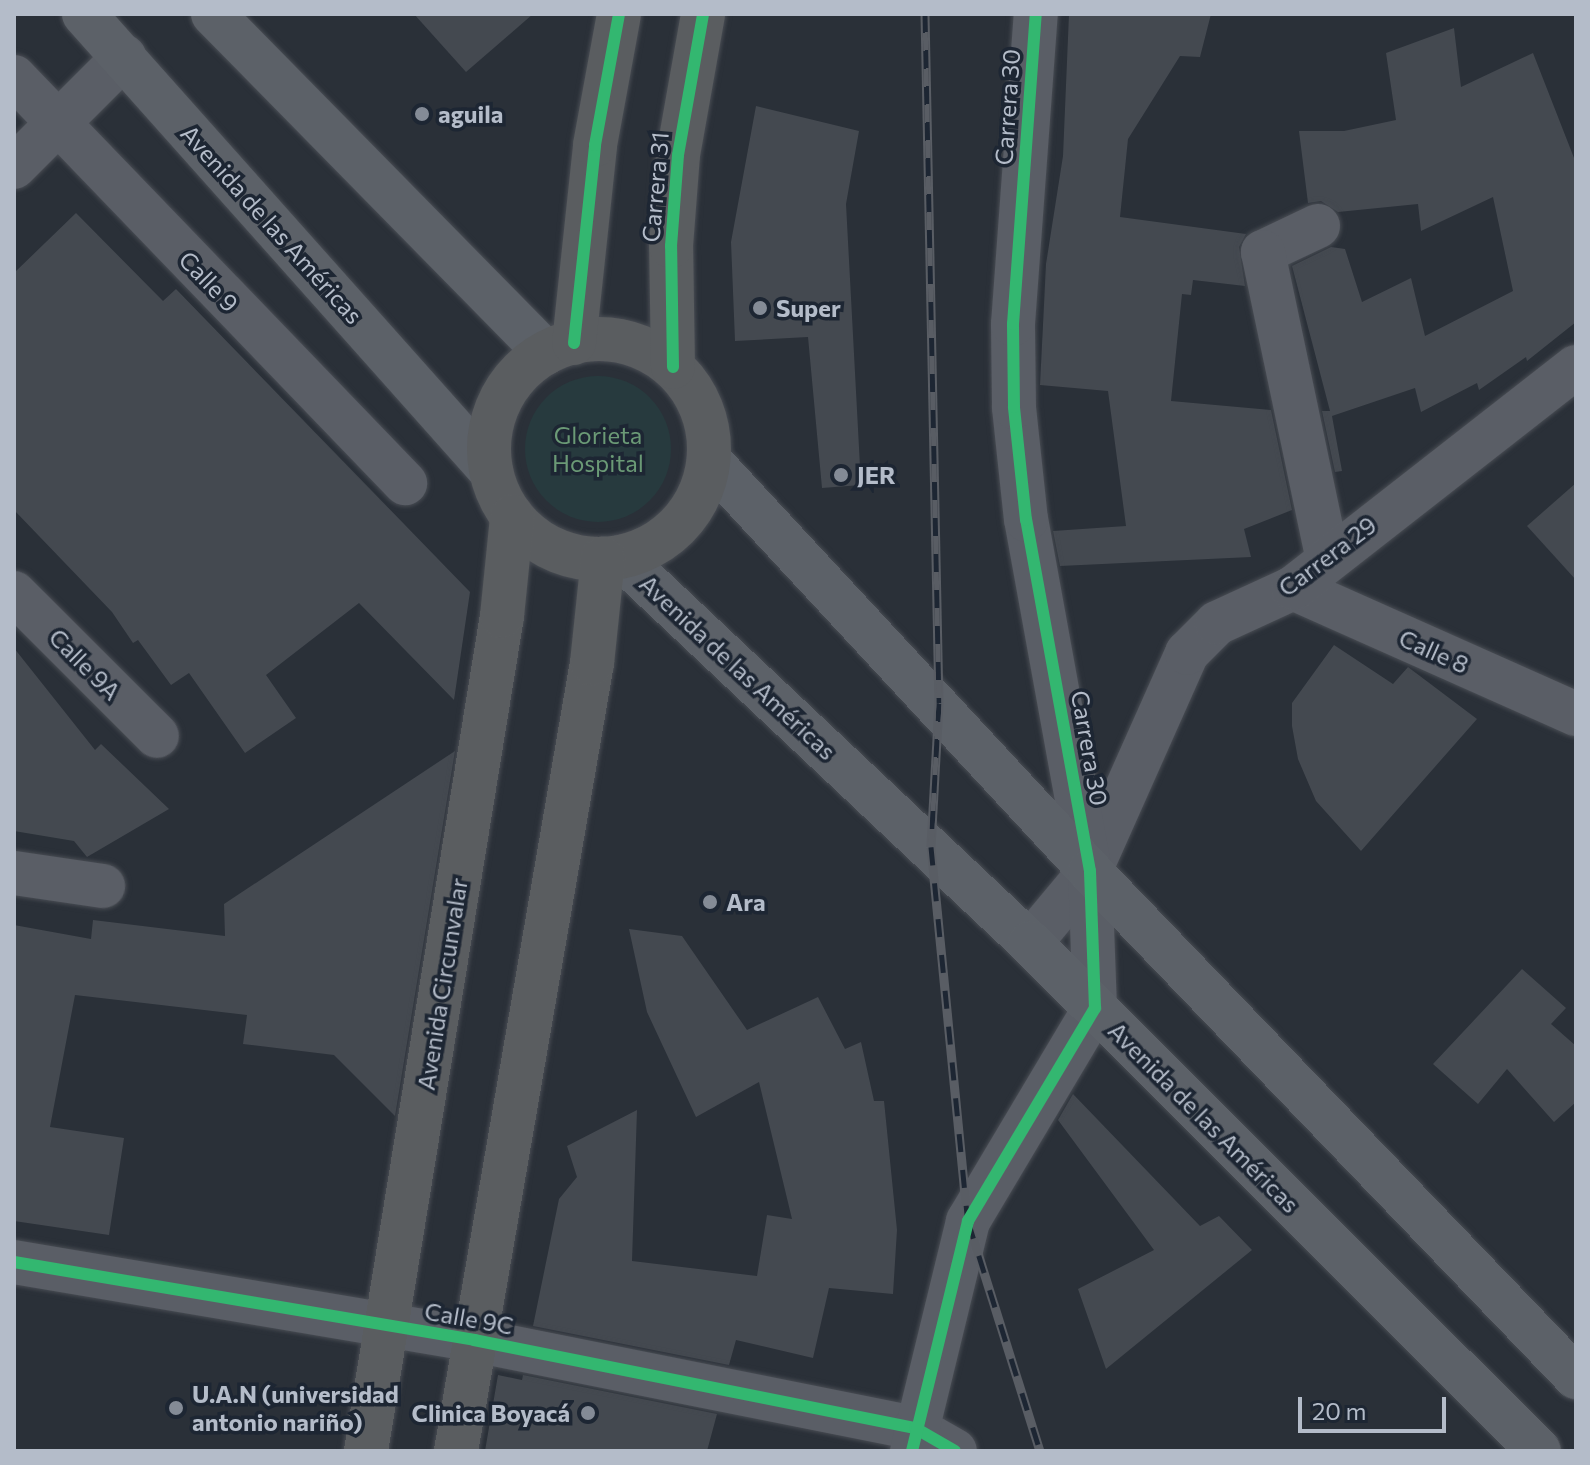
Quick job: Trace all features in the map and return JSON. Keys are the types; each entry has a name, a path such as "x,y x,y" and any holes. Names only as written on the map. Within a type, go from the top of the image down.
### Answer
{"highway":[{"path":"560,348 619,14"},
{"name":"Carrera 31","path":"673,367 671,246 678,155 703,14"},
{"path":"615,340 673,367 702,409 709,460 700,493 680,523 653,545 611,558 552,549 512,517 491,471 491,429 497,408 509,386 560,348 615,340"},
{"name":"Avenida Circunvalar","path":"366,1451 502,616 512,517"},
{"path":"456,1451 611,558"}],"main road":[{"name":"Avenida de las Américas","path":"84,14 491,471"},
{"path":"213,14 560,348"},
{"path":"709,460 1090,871 1576,1377"},
{"name":"Avenida de las Américas","path":"611,558 1030,943 1539,1451"}],"street":[{"name":"Carrera 30","path":"1036,14 1013,324 1014,407 1026,520 1090,871 1095,1008"},
{"path":"14,167 124,57"},
{"name":"Calle 9","path":"14,77 405,483"},
{"path":"1318,226 1263,252 1327,557"},
{"name":"Carrera 29","path":"1030,943 1090,871 1187,653 1217,623 1293,588 1327,557 1576,367"},
{"name":"Calle 8","path":"1293,588 1576,714"},
{"name":"Calle 9A","path":"14,593 157,736"},
{"path":"14,873 103,886"},
{"path":"955,1451 913,1439 968,1221 1095,1008"},
{"name":"Calle 9C","path":"14,1262 474,1340 913,1439"}],"green space":[{"name":"Glorieta Hospital","path":"598,376 626,381 650,397 666,421 671,449 666,477 650,501 626,517 598,522 570,517 546,501 530,477 525,449 530,421 546,397 570,381"}],"building":[{"path":"414,14 533,14 466,72"},
{"path":"1069,14 1211,14 1200,57 1180,56 1128,139 1120,217 1246,234 1239,247 1245,286 1193,280 1191,295 1182,294 1171,401 1271,410 1292,510 1244,529 1251,557 1060,566 1053,531 1126,526 1108,391 1040,385 1046,264 1063,156"},
{"path":"1454,28 1461,87 1533,53 1576,163 1576,322 1527,361 1526,357 1479,390 1477,383 1421,412 1415,388 1332,416 1342,471 1335,472 1322,411 1330,411 1292,266 1331,247 1345,249 1362,302 1411,278 1425,336 1513,291 1493,197 1421,231 1418,204 1338,212 1321,201 1308,203 1299,131 1344,131 1396,120 1386,53"},
{"path":"756,106 859,131 846,204 861,485 822,488 808,337 735,341 731,242"},
{"path":"76,213 163,301 176,289 470,592 454,700 359,603 266,675 296,718 245,753 189,673 171,685 138,640 133,643 112,612 14,510 14,273"},
{"path":"1576,483 1576,580 1527,526"},
{"path":"1334,645 1393,684 1408,667 1477,719 1361,851 1316,801 1298,759 1292,726 1292,703"},
{"path":"14,648 95,750 101,744 169,809 87,857 74,841 14,831"},
{"path":"455,751 395,1116 334,1055 243,1044 247,1015 75,995 50,1127 124,1138 109,1235 14,1221 14,925 91,939 93,920 225,936 224,904"},
{"path":"629,929 682,936 747,1030 818,997 845,1049 861,1042 874,1101 884,1101 897,1230 893,1294 829,1288 813,1358 736,1340 729,1365 533,1326 559,1199 577,1177 567,1146 637,1110 632,1261 757,1276 767,1215 792,1219 759,1082 696,1117 647,1012"},
{"path":"1522,969 1566,1008 1551,1024 1576,1046 1576,1102 1554,1122 1507,1069 1478,1104 1433,1064"},
{"path":"1073,1094 1200,1226 1219,1216 1252,1250 1106,1369 1078,1289 1154,1250 1058,1120"},
{"name":"Clinica Boyacá","path":"498,1375 522,1380 523,1375 717,1414 707,1451 485,1451"}],"railway":[{"path":"925,14 939,703 931,847 968,1221 1040,1451"}],"cycle path":[{"path":"574,343 595,145 619,14"},
{"path":"673,367 671,246 678,155 703,14"},
{"path":"912,1451 968,1221 1095,1008 1090,871 1026,520 1014,407 1013,324 1036,14"},
{"path":"14,1262 474,1340 915,1428 955,1451"}],"place":[{"name":"aguila","path":"422,114"},
{"name":"Super","path":"760,308"},
{"name":"JER","path":"841,475"},
{"name":"Ara","path":"710,902"},
{"name":"U.A.N (universidad antonio nariño)","path":"176,1408"},
{"name":"Clinica Boyacá","path":"588,1413"}]}
